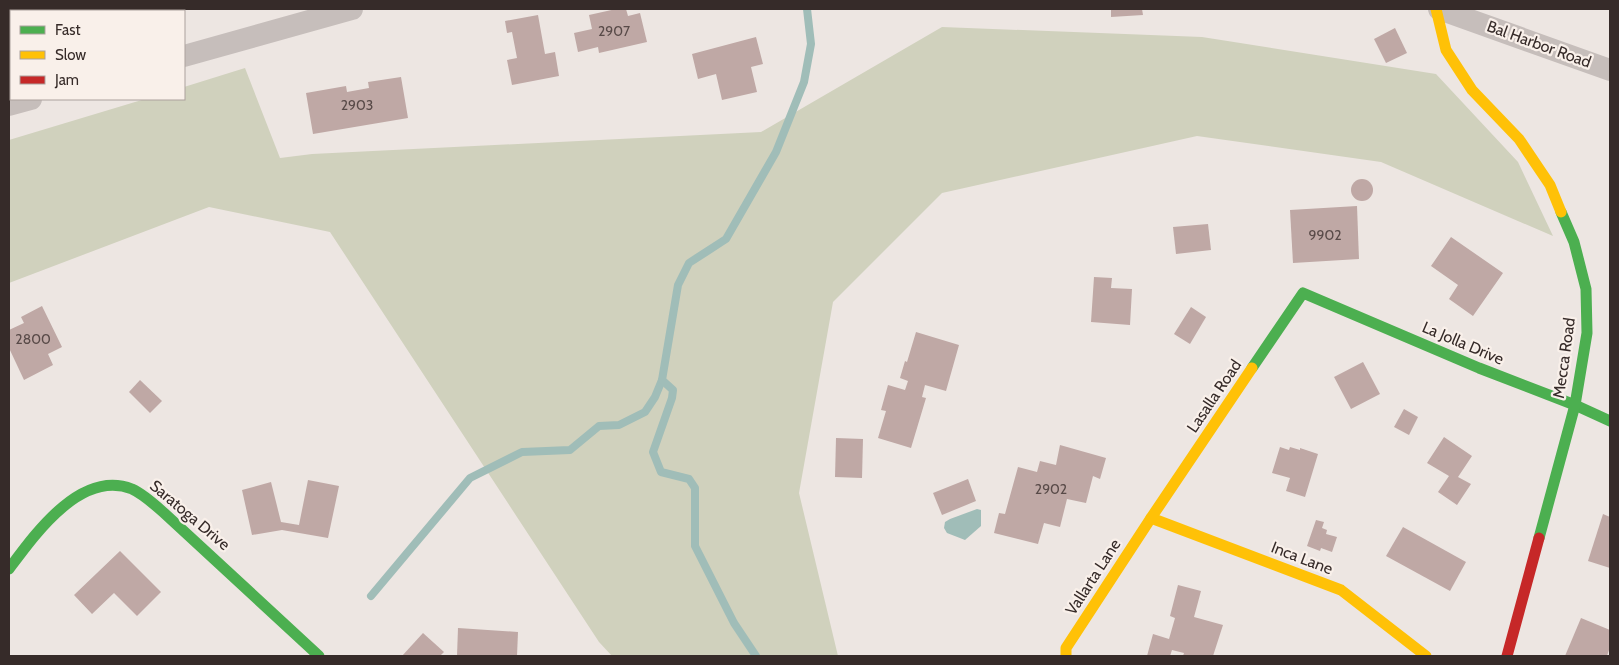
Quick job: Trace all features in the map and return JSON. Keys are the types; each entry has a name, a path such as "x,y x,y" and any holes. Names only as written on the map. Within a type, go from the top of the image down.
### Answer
{"street":[{"path":"185,56 352,9"},
{"name":"Bal Harbor Road","path":"1438,9 1610,70"},
{"name":"Mecca Road","path":"1438,9 1446,50 1472,90 1519,139 1550,185 1574,242 1586,289 1587,333 1575,405 1507,656"},
{"path":"9,105 27,100"},
{"name":"La Jolla Drive","path":"1303,293 1610,421"},
{"name":"Lasalla Road","path":"1151,518 1303,293"},
{"name":"Saratoga Drive","path":"9,569 32,540 68,502 86,490 108,485 123,486 136,492 194,539 319,656"},
{"name":"Vallarta Lane","path":"1066,656 1066,648 1151,518"},
{"name":"Inca Lane","path":"1151,518 1341,590 1426,656"}],"green space":[{"path":"942,27 1202,37 1436,74 1518,162 1553,236 1381,162 1197,136 942,193 833,302 799,493 838,656 612,656 599,642 330,232 209,207 9,283 9,140 142,100 185,100 185,87 245,68 280,158 312,154 761,132"}],"water":[{"path":"977,509 981,510 981,526 965,540 947,533 944,528 945,522"}],"building":[{"path":"105,9 106,10 82,10"},
{"path":"616,9 626,9 628,16 640,13 647,42 599,53 598,47 578,52 574,33 592,29 589,15"},
{"path":"1111,9 1142,9 1143,15 1111,17"},
{"path":"538,15 545,54 555,52 559,76 512,85 507,60 517,58 512,32 507,33 505,21"},
{"path":"1395,28 1407,53 1386,63 1374,39"},
{"path":"756,37 763,64 751,67 757,92 722,100 716,74 698,79 692,54"},
{"path":"401,77 408,118 313,134 306,93 346,86 347,92 369,88 368,82"},
{"path":"1362,179 1372,186 1373,190 1366,200 1362,201 1352,194 1351,190 1358,180"},
{"path":"1357,206 1359,259 1293,263 1290,210"},
{"path":"1208,224 1211,250 1176,254 1173,227"},
{"path":"1451,237 1503,273 1473,316 1449,299 1458,285 1431,266"},
{"path":"1094,277 1112,278 1111,288 1132,289 1130,325 1091,322"},
{"path":"42,306 62,347 48,354 53,365 24,380 9,348 9,330 24,323 21,317"},
{"path":"1191,307 1206,317 1190,344 1174,334"},
{"path":"916,332 959,345 946,391 925,385 922,397 926,398 911,448 878,438 886,411 881,410 888,385 905,390 908,381 900,378"},
{"path":"1363,362 1380,394 1351,409 1334,377"},
{"path":"140,380 162,401 150,413 129,392"},
{"path":"1404,409 1418,417 1409,435 1394,427"},
{"path":"1444,437 1472,456 1458,477 1471,484 1457,505 1438,492 1449,476 1427,463"},
{"path":"836,438 863,439 862,478 835,477"},
{"path":"1060,445 1106,458 1100,479 1093,476 1086,503 1067,499 1060,527 1044,523 1038,544 994,533 999,513 1005,514 1018,467 1037,472 1040,461 1056,465"},
{"path":"1280,447 1289,450 1290,447 1300,450 1300,448 1318,454 1305,497 1286,491 1290,478 1272,473"},
{"path":"968,479 976,501 942,515 933,493"},
{"path":"308,480 339,486 328,538 282,530 252,535 242,490 271,482 281,522 299,525"},
{"path":"1603,514 1610,517 1610,568 1588,561"},
{"path":"1316,520 1324,522 1322,528 1327,530 1326,534 1337,537 1332,552 1321,548 1320,551 1307,546"},
{"path":"1403,527 1466,562 1450,591 1386,556"},
{"path":"120,551 161,592 137,616 114,593 92,614 74,595"},
{"path":"1178,585 1201,591 1194,617 1223,625 1213,656 1183,656 1184,653 1172,650 1170,656 1147,656 1153,634 1169,639 1175,618 1170,616"},
{"path":"1581,618 1610,630 1610,647 1607,656 1565,656"},
{"path":"458,628 518,632 517,656 457,656"},
{"path":"423,633 444,652 440,656 402,656"}],"waterway":[{"path":"756,656 734,623 695,546 695,488 689,479 661,472 653,452 672,398 673,390 662,380 678,285 689,263 726,239 776,152 804,82 811,44 807,9"},
{"path":"371,596 470,478 522,452 570,450 599,426 619,425 645,412 655,397 662,380"}],"traffic: fast":[{"path":"1539,538 1575,405 1587,333 1586,289 1574,242 1561,212"},
{"path":"1252,368 1303,293 1610,421"},
{"path":"9,569 46,523 61,508 78,496 95,488 113,485 132,489 144,496 159,509 319,656"}],"traffic: slow":[{"path":"1436,9 1446,50 1472,90 1519,139 1550,185 1561,212"},
{"path":"1066,656 1066,648 1252,368"},
{"path":"1151,518 1341,590 1426,656"}],"traffic: jam":[{"path":"1507,656 1539,538"}]}
